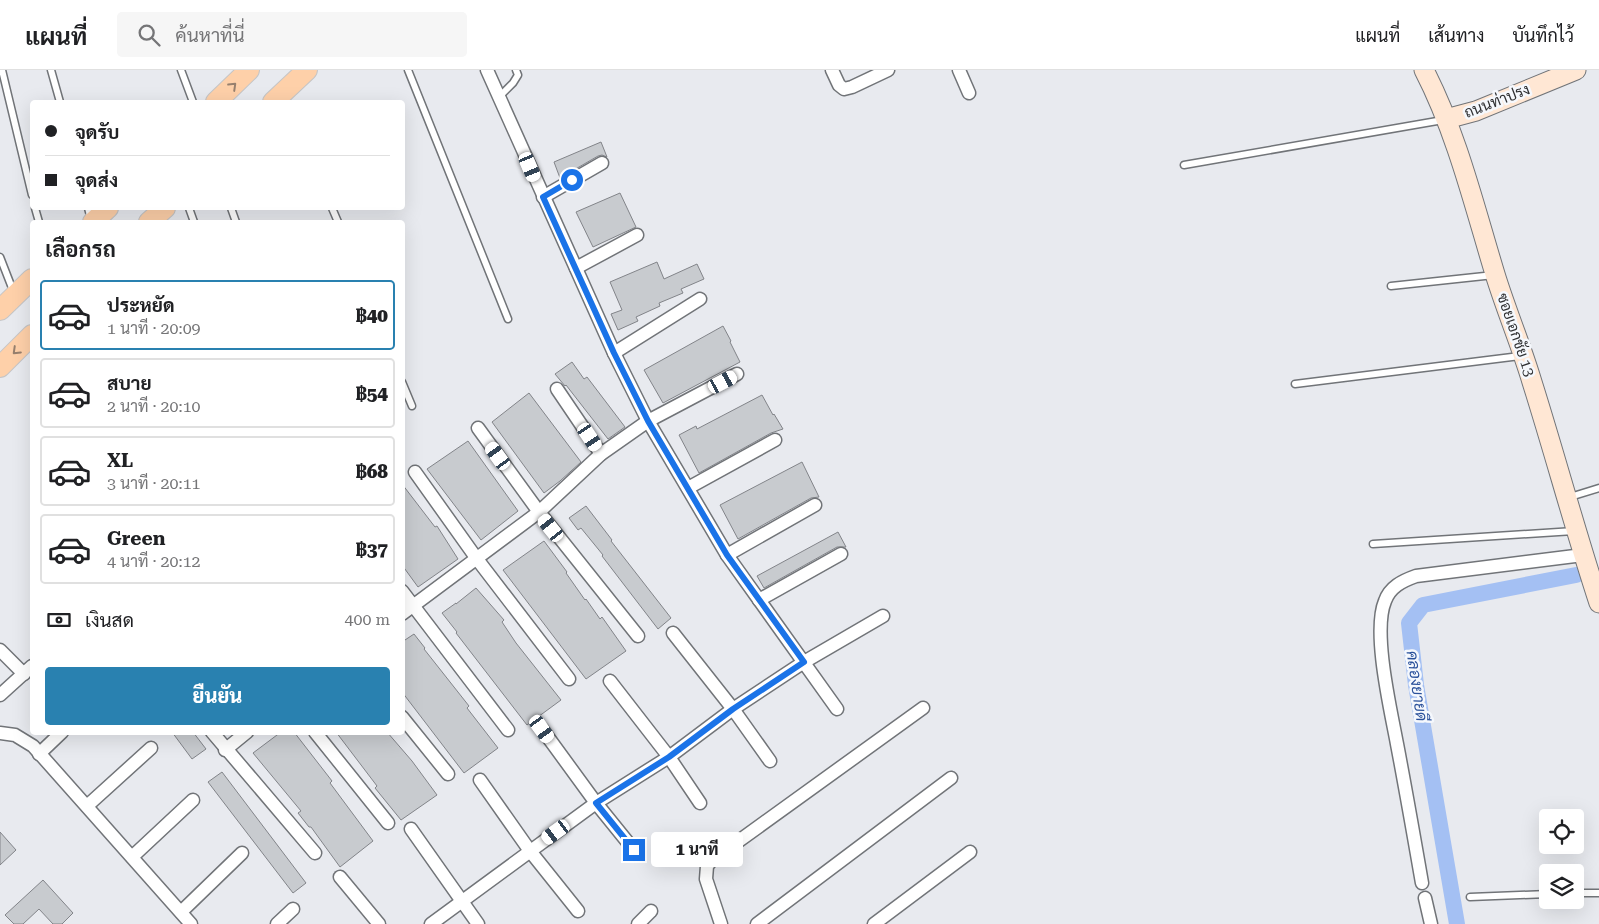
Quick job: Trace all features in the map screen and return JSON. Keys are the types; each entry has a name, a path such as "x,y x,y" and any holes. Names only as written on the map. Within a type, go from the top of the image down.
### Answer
{"main road":[{"path":"218,100 249,70"},
{"path":"282,97 307,70"},
{"path":"95,220 106,210"},
{"path":"151,220 162,210"},
{"path":"0,310 30,282"},
{"path":"0,367 30,337"}],"street":[{"path":"487,70 614,353 648,421 727,555 837,709"},
{"path":"832,70 839,85 844,89 848,89 888,70"},
{"path":"959,70 969,93"},
{"name":"ซอยเอกชัย 13","path":"1424,70 1446,119 1463,165 1496,275 1524,355 1599,603"},
{"name":"ถนนท่าปรง","path":"1446,119 1476,111 1576,70"},
{"path":"543,197 602,163"},
{"path":"576,268 636,235"},
{"path":"614,353 700,299"},
{"path":"405,612 539,512 601,454 648,421 738,374"},
{"path":"558,389 601,454"},
{"path":"478,428 539,512 638,636"},
{"path":"688,488 774,440"},
{"path":"415,472 477,559 569,679"},
{"path":"727,555 815,505"},
{"path":"759,600 841,554"},
{"path":"1422,883 1385,676 1381,631 1382,612 1385,601 1396,586 1416,576 1584,555"},
{"path":"405,595 508,730"},
{"path":"431,924 596,803 669,757 733,709 804,662 884,616"},
{"path":"673,633 733,709 770,761"},
{"path":"0,650 28,670 0,695"},
{"path":"610,681 669,757 700,803"},
{"path":"721,924 706,879 707,866 711,861 923,708"},
{"path":"405,721 448,774"},
{"path":"542,729 596,803 634,850"},
{"path":"0,734 15,735 33,746 192,924"},
{"path":"39,754 59,735"},
{"path":"214,735 225,750 315,853"},
{"path":"225,750 244,735"},
{"path":"317,735 388,823"},
{"path":"87,806 151,748"},
{"path":"757,924 951,778"},
{"path":"480,780 530,852 578,911"},
{"path":"132,857 193,800"},
{"path":"411,829 478,924"},
{"path":"874,924 970,852"},
{"path":"181,912 242,853"},
{"path":"340,877 379,924"},
{"path":"1425,898 1431,924"},
{"path":"277,924 293,909"},
{"path":"638,924 651,912"}],"lane":[{"path":"2,70 30,187"},
{"path":"51,70 59,100"},
{"path":"181,70 192,100"},
{"path":"408,70 508,319"},
{"path":"500,96 518,75 516,70"},
{"path":"1184,165 1446,119"},
{"path":"0,257 16,297"},
{"path":"1391,286 1496,275"},
{"path":"1295,384 1524,355"},
{"path":"405,389 412,406"},
{"path":"1566,498 1599,488"},
{"path":"1373,544 1576,531"},
{"path":"1584,893 1599,893"},
{"path":"1470,897 1539,894"}],"building":[{"path":"601,142 607,157 598,156 560,178 554,162"},
{"path":"620,193 636,227 593,247 576,212"},
{"path":"657,262 664,279 697,264 704,279 681,289 683,293 659,303 660,306 636,317 638,321 618,330 611,314 622,310 610,282"},
{"path":"723,326 740,362 663,403 644,370"},
{"path":"572,362 584,379 587,377 625,427 608,439 566,385 555,374"},
{"path":"529,393 581,462 544,493 492,422"},
{"path":"762,395 783,429 771,433 699,473 679,435 696,426 697,429"},
{"path":"468,441 518,511 481,540 427,469"},
{"path":"802,462 819,497 811,498 738,539 720,505"},
{"path":"405,488 435,527 437,526 458,559 418,587 405,569"},
{"path":"586,506 671,618 658,629 603,555 581,528 578,530 569,518"},
{"path":"838,532 846,547 837,547 764,588 757,576"},
{"path":"544,541 585,600 600,619 602,617 626,651 586,679 503,570"},
{"path":"476,588 504,620 502,622 516,643 561,700 527,725 442,613"},
{"path":"414,634 469,706 467,708 498,748 464,773 405,696 405,640"},
{"path":"174,735 195,735 206,749 192,759"},
{"path":"277,735 296,735 332,781 330,783 373,841 340,867 311,827 298,813 301,811 253,753"},
{"path":"338,735 390,735 437,795 401,820 375,788 377,786"},
{"path":"222,772 306,883 293,893 208,782"},
{"path":"0,832 16,850 0,865"},
{"path":"43,880 73,913 62,924 53,924 39,909 23,924 14,924 5,915"}],"waterway":[{"name":"คลองยายดี","path":"1457,924 1416,685 1409,623 1423,605 1576,575"}],"route":[{"path":"572,180 543,197 614,353 648,421 727,555 804,662 733,709 669,757 596,803 634,850"}]}
